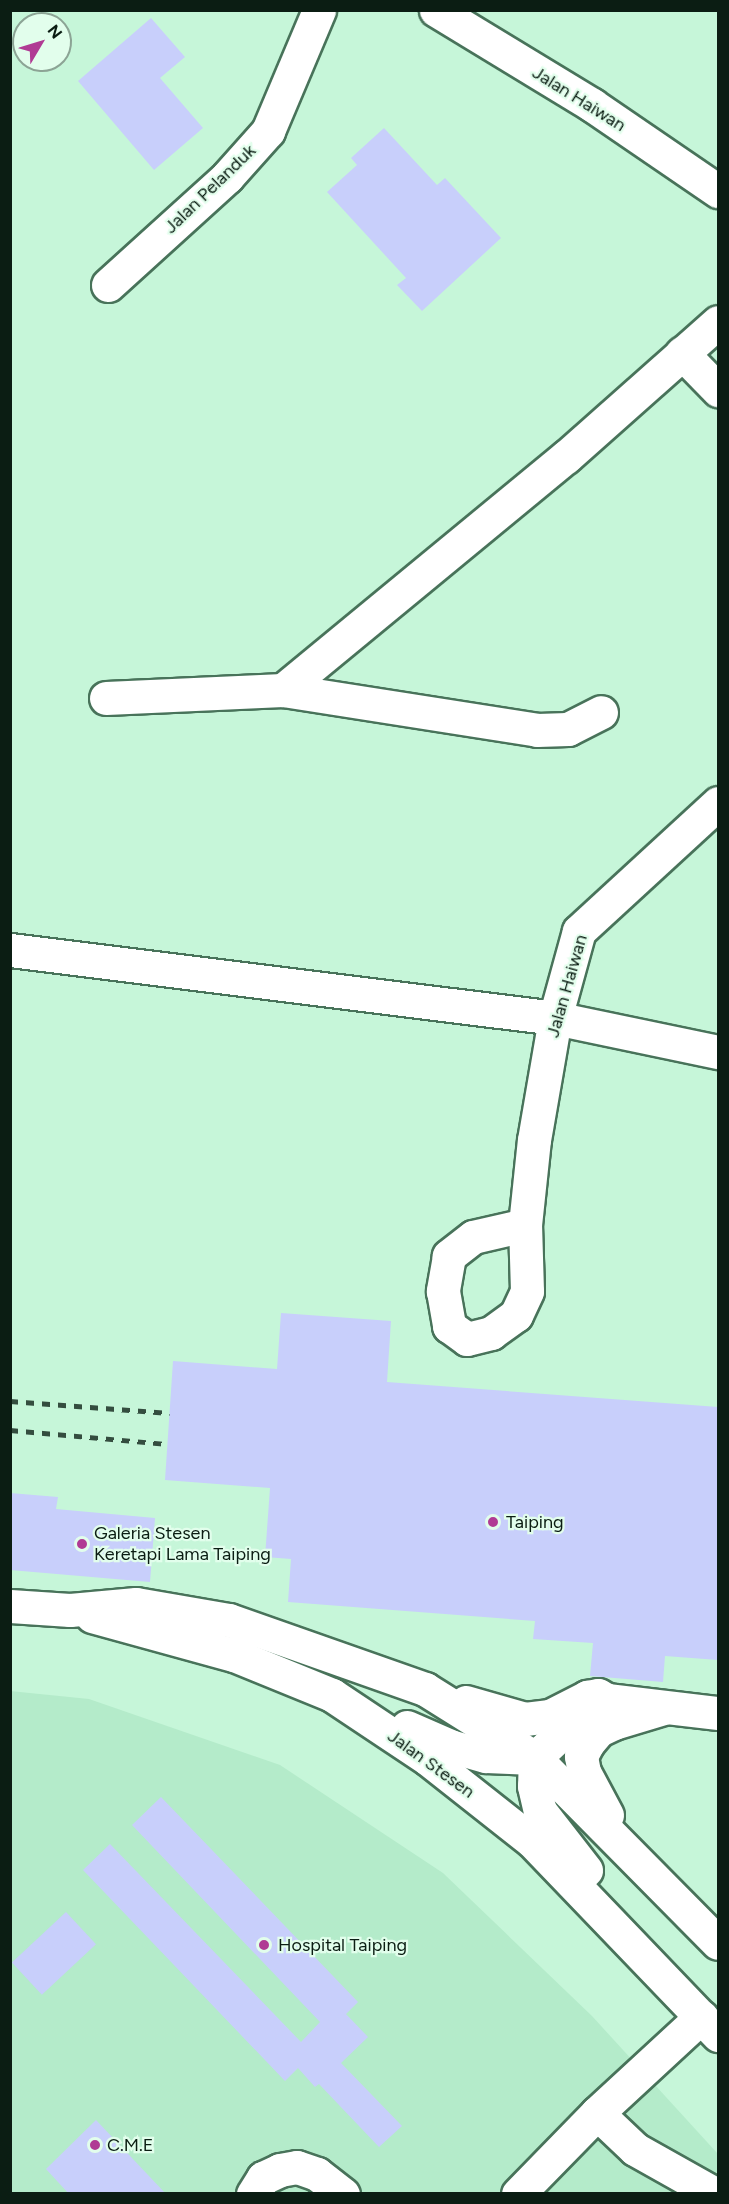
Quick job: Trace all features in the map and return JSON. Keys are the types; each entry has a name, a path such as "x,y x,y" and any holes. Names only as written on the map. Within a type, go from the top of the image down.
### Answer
{"main road":[{"name":"Jalan Pelanduk","path":"108,285 227,177 268,131 320,10"},
{"name":"Jalan Haiwan","path":"436,10 592,105 718,190"},
{"path":"283,690 566,457 718,322"},
{"path":"682,353 718,390"},
{"path":"106,698 283,690 537,730 568,729 601,712"},
{"name":"Jalan Haiwan","path":"525,1225 534,1140 555,1018 579,932 718,803"},
{"path":"10,950 555,1018 718,1053"},
{"name":"Jalan Stesen","path":"10,1606 70,1610 136,1604 230,1620 425,1689 535,1758 718,1943"},
{"name":"Jalan Stesen","path":"70,1610 234,1655 332,1695 428,1759 532,1841 657,1968 710,2026"},
{"path":"425,1689 525,1719 550,1716 587,1697 598,1695 608,1700 718,1713"},
{"path":"332,1695 450,1746 486,1756 535,1758"},
{"path":"608,1700 570,1725 535,1758 534,1786 540,1811 630,1923 657,1968"},
{"path":"664,1708 614,1723 599,1730 581,1756 584,1772 603,1810 685,1909"},
{"path":"518,2193 597,2113 710,2026"},
{"path":"597,2113 635,2149 716,2193"},
{"path":"253,2193 262,2178 280,2170 297,2167 317,2174 343,2193"}],"shaded area":[{"name":"Hospital Taiping","path":"10,1691 89,1699 280,1765 443,1873 592,2016 718,2154 718,2193 11,2193"}],"building":[{"path":"151,18 185,57 160,78 203,128 154,170 78,81"},
{"path":"384,128 437,185 445,178 501,238 422,311 397,285 406,278 327,192 357,165 351,158"},
{"name":"Taiping","path":"281,1313 391,1321 387,1382 718,1407 718,1660 665,1656 663,1682 590,1676 593,1643 533,1639 535,1621 288,1602 291,1559 265,1557 270,1488 165,1480 173,1361 277,1369"},
{"name":"Galeria Stesen Keretapi Lama Taiping","path":"10,1493 58,1497 56,1509 155,1518 150,1582 10,1570"},
{"path":"161,1797 358,2002 346,2014 368,2037 341,2063 402,2126 379,2147 319,2084 315,2087 298,2068 285,2081 83,1870 110,1844 301,2042 320,2022 132,1825"},
{"path":"66,1912 96,1944 42,1995 12,1962"},
{"name":"C.M.E","path":"96,2120 166,2194 69,2194 46,2169"}],"railway":[{"path":"10,1401 170,1413"},
{"path":"10,1430 168,1444"}],"place":[{"name":"Taiping","path":"493,1522"},
{"name":"Galeria Stesen Keretapi Lama Taiping","path":"82,1544"},
{"name":"Hospital Taiping","path":"264,1945"},
{"name":"C.M.E","path":"95,2145"}]}
